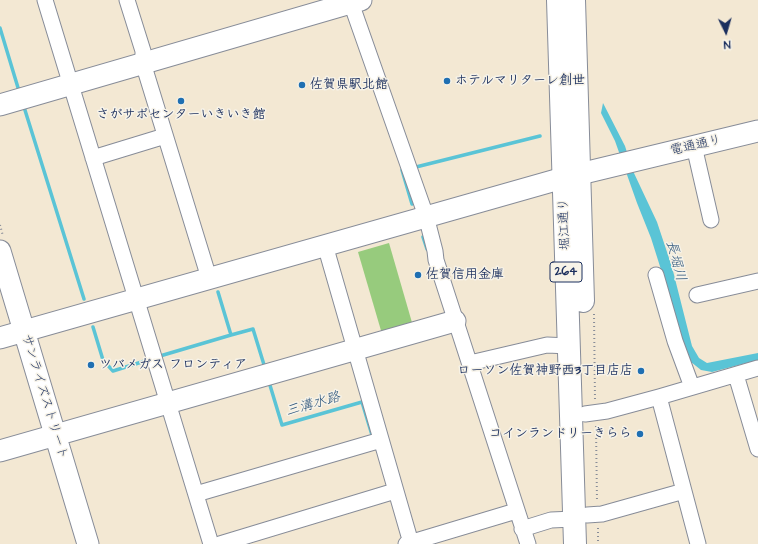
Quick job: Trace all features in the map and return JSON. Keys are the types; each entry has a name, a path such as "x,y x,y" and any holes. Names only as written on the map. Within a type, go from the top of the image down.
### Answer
{"highway":[{"name":"堀江通り","path":"558,0 590,414 586,516 575,544"},
{"name":"堀江通り","path":"574,0 569,346 588,544"}],"street":[{"path":"45,0 211,544"},
{"path":"127,0 143,51 143,63 209,278"},
{"path":"0,105 354,1 426,216 436,251 436,260 470,363 516,512 528,544"},
{"name":"電通通り","path":"0,338 571,176 758,131"},
{"path":"93,158 165,136"},
{"path":"694,146 711,220"},
{"path":"325,245 409,543 516,512"},
{"name":"サンライズストリート","path":"0,251 88,544"},
{"path":"656,275 675,342 692,387"},
{"path":"697,295 758,282"},
{"path":"0,451 456,321"},
{"path":"470,363 547,345 569,346"},
{"path":"590,414 658,398 758,368"},
{"path":"736,375 758,448"},
{"path":"658,398 698,544"},
{"path":"196,494 381,440"},
{"path":"220,544 395,491"},
{"path":"522,529 551,520 586,516 684,491"}],"path":[{"path":"594,311 586,516 598,544"}],"green space":[{"path":"389,243 413,326 382,334 358,252"}],"water":[{"path":"603,103 625,146 633,171 657,222 672,267 692,346 699,358 707,363 758,353 758,360 712,372 701,370 691,362 684,350 670,298 651,238 615,141 601,113"}],"waterway":[{"path":"0,28 19,91"},
{"path":"24,107 84,299"},
{"path":"416,167 540,136"},
{"path":"402,170 412,204"},
{"path":"423,237 427,249"},
{"name":"三溝水路","path":"218,292 231,335 253,329 265,368"},
{"path":"93,327 103,360 113,371 148,360"},
{"path":"160,356 231,335"},
{"name":"三溝水路","path":"269,382 282,425 362,402 372,435"}],"place":[{"name":"ホテルマリターレ創世","path":"447,81"},
{"name":"佐賀県駅北館","path":"302,85"},
{"name":"さがサポセンターいきいき館","path":"181,101"},
{"name":"佐賀信用金庫","path":"418,275"},
{"name":"ツバメガス フロンティア","path":"91,365"},
{"name":"ローソン佐賀神野西3丁目店店","path":"641,371"},
{"name":"コインランドリーきらら","path":"640,434"}],"water label":[{"name":"長堀川","path":"675,261"}]}
